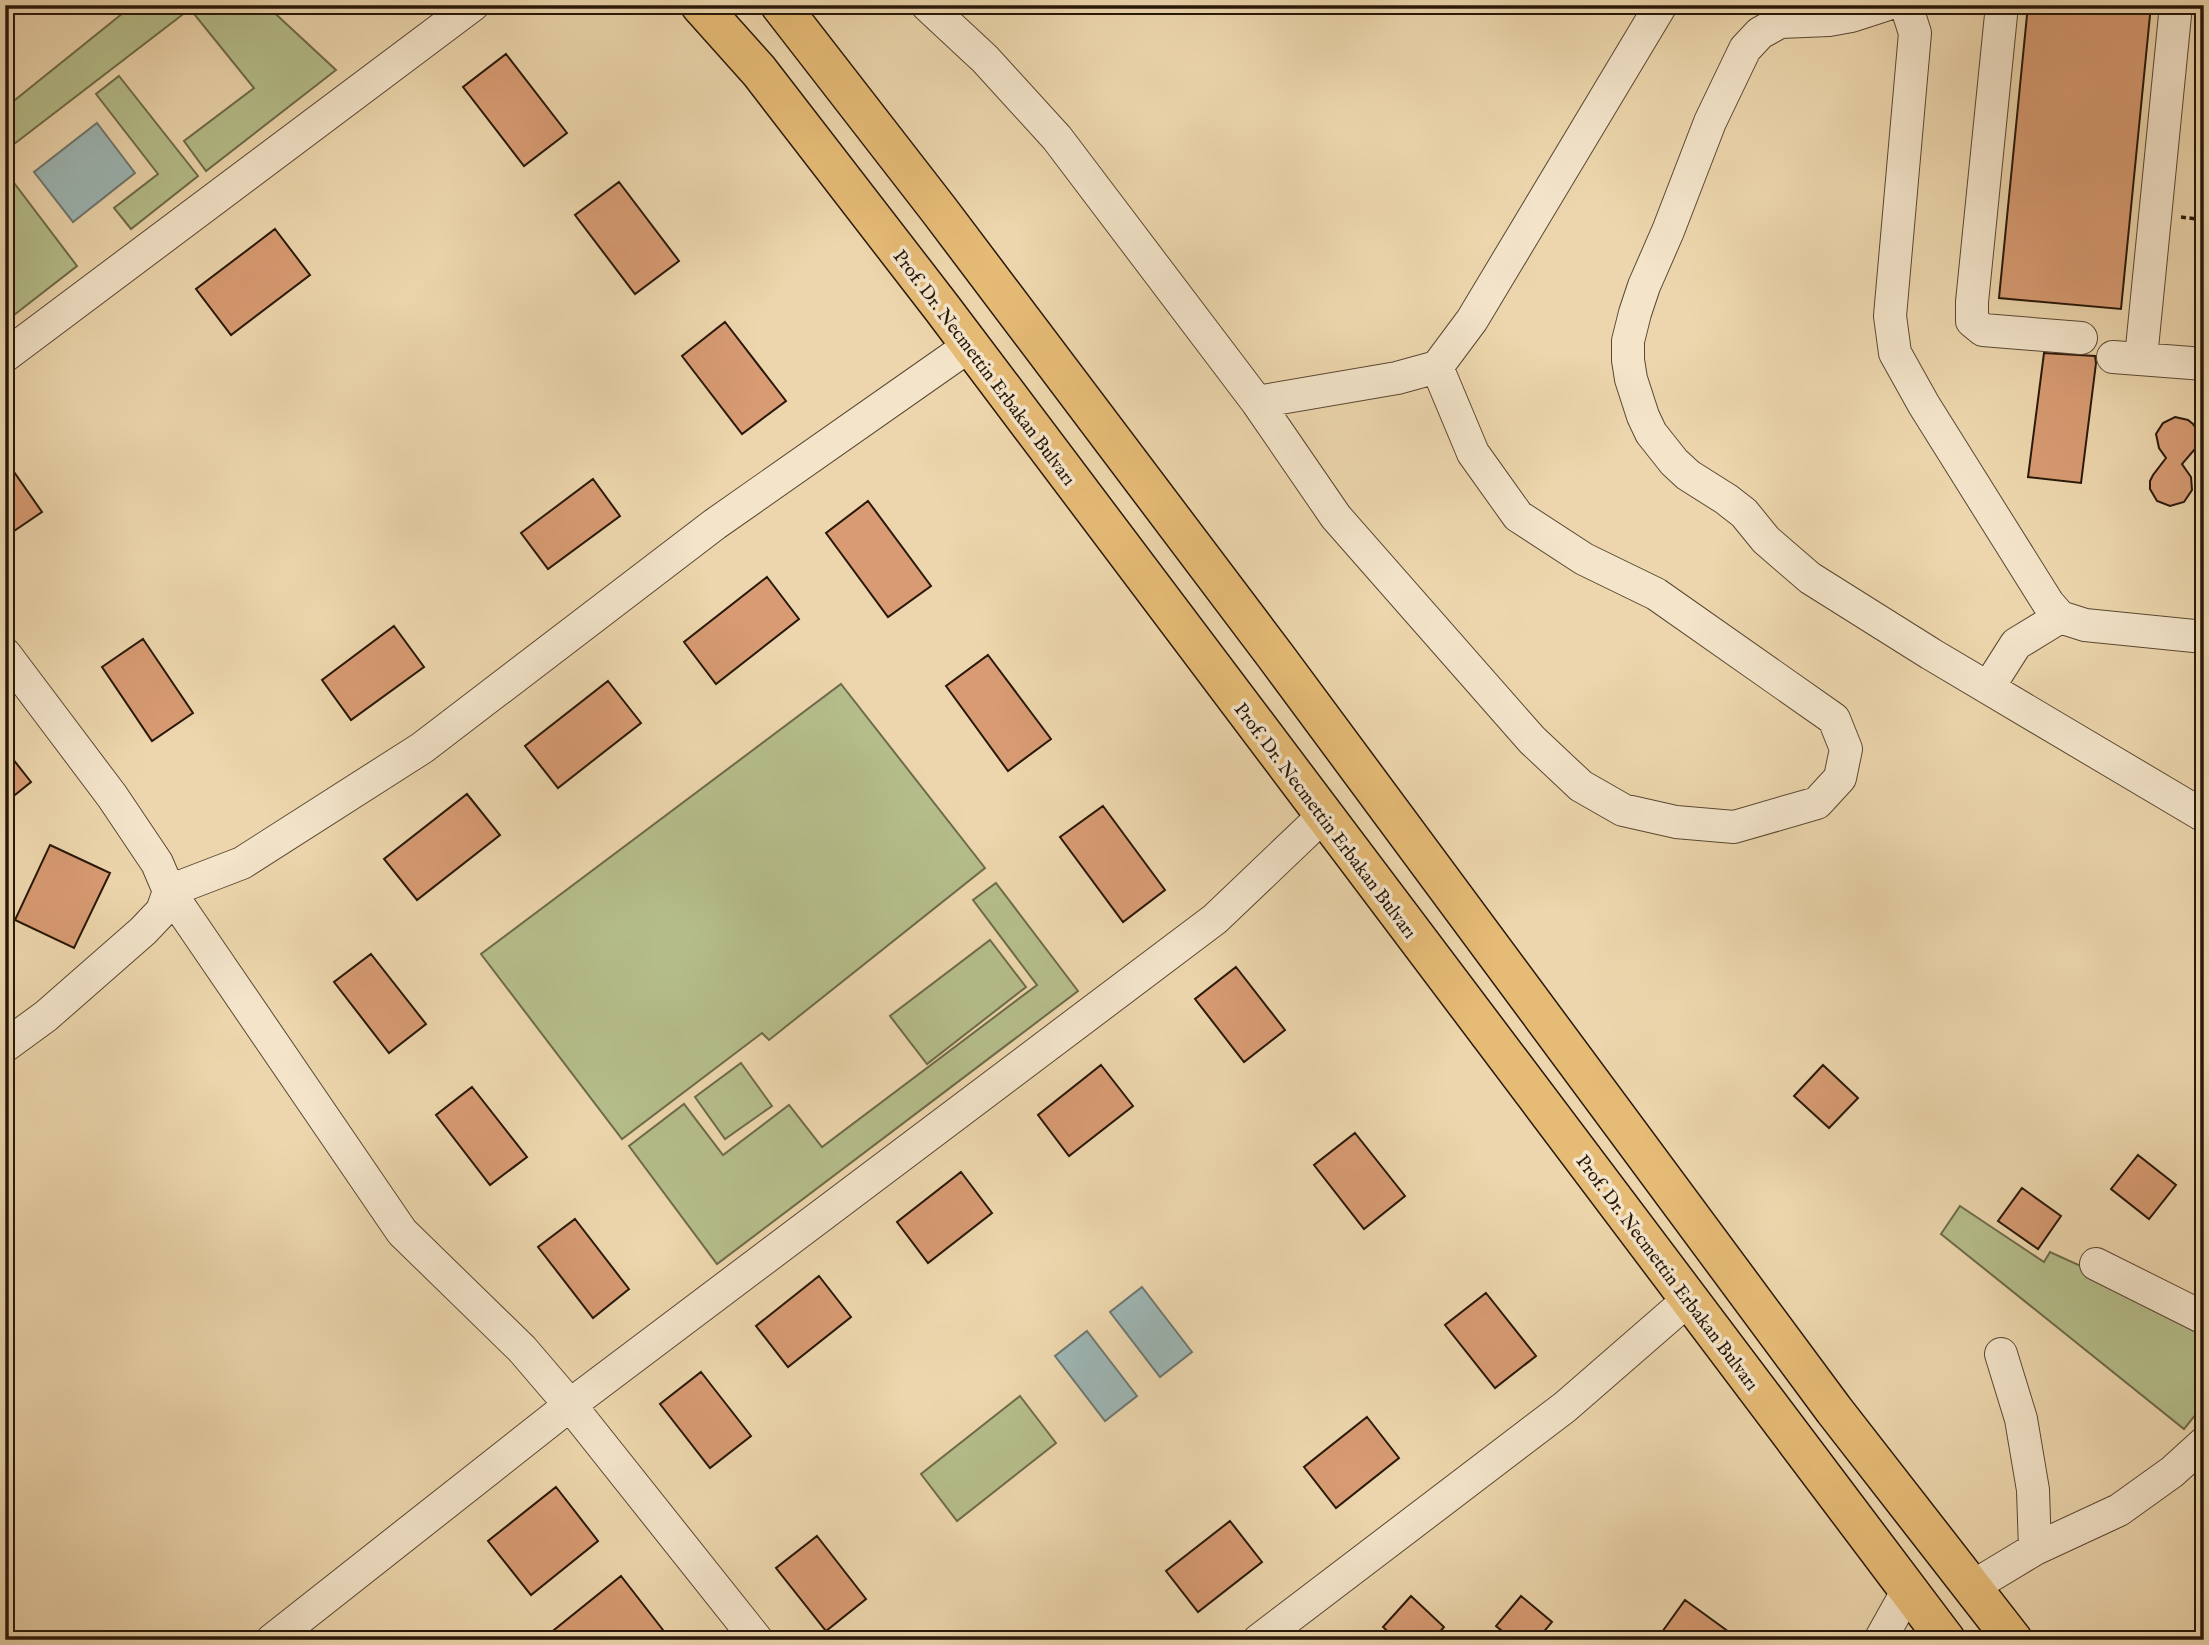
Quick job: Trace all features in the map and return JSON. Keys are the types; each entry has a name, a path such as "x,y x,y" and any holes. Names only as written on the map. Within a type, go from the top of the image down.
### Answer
{"main road":[{"name":"Prof. Dr. Necmettin Erbakan Bulvarı","path":"700,5 759,71 970,346 1946,1640"},
{"path":"780,5 947,220 1277,658 1825,1398 2013,1640"}],"street":[{"path":"5,356 473,5"},
{"path":"927,5 985,59 1057,138 1257,402 1336,517 1532,740 1581,786 1623,810 1676,822 1734,827 1817,803 1840,778 1846,749 1833,719 1656,594 1584,559 1518,516 1473,453 1437,367"},
{"path":"1257,402 1398,378 1437,367 1472,320 1661,5"},
{"path":"1885,5 1829,20 1780,22 1759,33 1745,48 1710,122 1673,220 1644,285 1628,341 1631,379 1636,398 1651,433 1674,462 1688,475 1744,513 1766,540 1810,578 1988,688 2204,816"},
{"path":"1906,5 1915,33 1890,316 1895,353 1946,440 2048,603 2060,617 2085,625 2204,637"},
{"path":"2002,5 1972,321 1983,330 2081,338"},
{"path":"2176,5 2127,358 2204,364"},
{"path":"5,1046 46,1016 143,931 162,911 169,891 242,863 422,748 715,524 970,346"},
{"path":"1988,688 2016,644 2060,617"},
{"path":"5,654 113,796 157,863 169,891 402,1232 522,1349 570,1405 757,1640"},
{"path":"272,1640 570,1405 1215,919 1323,816"},
{"path":"2096,1264 2204,1318"},
{"path":"1259,1640 1564,1407 1688,1300"},
{"path":"2001,1354 2021,1419 2033,1490 2035,1549"},
{"path":"1972,1587 2035,1549 2119,1510 2172,1472 2204,1443"},
{"path":"1880,1640 1908,1590"}],"green space":[{"path":"133,5 195,5 5,151 5,108"},
{"path":"206,5 266,5 336,70 206,171 184,141 254,88 194,14"},
{"path":"119,76 198,176 131,229 114,208 158,174 96,94"},
{"path":"5,171 77,266 5,322"},
{"path":"841,684 985,868 769,1040 762,1033 622,1139 481,954"},
{"path":"996,883 1078,991 717,1264 629,1146 684,1104 723,1155 789,1105 822,1147 1037,985 973,900"},
{"path":"990,940 1026,987 927,1064 890,1016"},
{"path":"741,1063 772,1106 725,1139 695,1097"},
{"path":"1960,1206 2044,1262 2050,1252 2204,1322 2204,1404 2184,1429 1941,1234"},
{"path":"1020,1396 1056,1443 957,1521 921,1474"}],"water":[{"path":"97,123 135,173 73,222 34,172"},
{"path":"1142,1287 1192,1352 1160,1377 1110,1312"},
{"path":"1087,1331 1137,1396 1105,1421 1055,1356"}],"building":[{"path":"2028,5 2151,5 2121,309 1999,298"},
{"path":"506,54 567,133 524,166 463,87"},
{"path":"619,182 679,261 635,294 575,215"},
{"path":"275,229 310,275 231,335 196,289"},
{"path":"725,322 786,401 742,434 682,356"},
{"path":"2044,353 2095,356 2081,483 2028,477"},
{"path":"2175,417 2193,424 2197,430 2198,443 2182,464 2191,477 2192,490 2184,502 2170,506 2157,501 2150,489 2150,481 2166,458 2159,448 2156,434 2163,423"},
{"path":"5,459 42,512 5,537"},
{"path":"593,479 620,516 548,569 521,533"},
{"path":"868,501 931,586 888,617 826,533"},
{"path":"767,577 799,619 716,684 684,642"},
{"path":"394,626 424,667 351,720 322,680"},
{"path":"143,639 193,713 152,741 102,667"},
{"path":"988,655 1051,739 1008,771 946,686"},
{"path":"608,681 641,723 558,788 525,746"},
{"path":"5,749 31,782 5,803"},
{"path":"467,794 500,835 417,900 384,859"},
{"path":"1103,806 1165,890 1123,922 1060,837"},
{"path":"50,845 110,873 74,948 15,920"},
{"path":"371,954 426,1024 389,1053 334,982"},
{"path":"1236,967 1285,1030 1244,1062 1195,999"},
{"path":"1101,1065 1133,1106 1069,1156 1038,1115"},
{"path":"1823,1065 1858,1098 1829,1128 1794,1096"},
{"path":"472,1087 527,1157 490,1185 436,1115"},
{"path":"1355,1133 1405,1196 1364,1229 1314,1165"},
{"path":"2138,1155 2176,1185 2149,1219 2111,1189"},
{"path":"961,1172 992,1213 928,1263 897,1222"},
{"path":"2022,1188 2061,1216 2038,1249 1998,1221"},
{"path":"575,1219 629,1289 593,1318 538,1247"},
{"path":"819,1276 851,1317 788,1367 756,1326"},
{"path":"1486,1293 1536,1356 1495,1388 1445,1325"},
{"path":"701,1372 751,1436 710,1468 660,1404"},
{"path":"1367,1417 1399,1458 1336,1508 1304,1467"},
{"path":"556,1487 598,1541 531,1595 488,1541"},
{"path":"1230,1521 1262,1562 1198,1612 1166,1571"},
{"path":"817,1536 866,1599 826,1631 776,1568"},
{"path":"621,1576 663,1630 651,1640 561,1640 554,1630"},
{"path":"1411,1596 1444,1627 1433,1640 1397,1640 1383,1627"},
{"path":"1521,1596 1552,1622 1537,1640 1513,1640 1496,1626"},
{"path":"1685,1600 1740,1640 1672,1640 1662,1632"}]}
